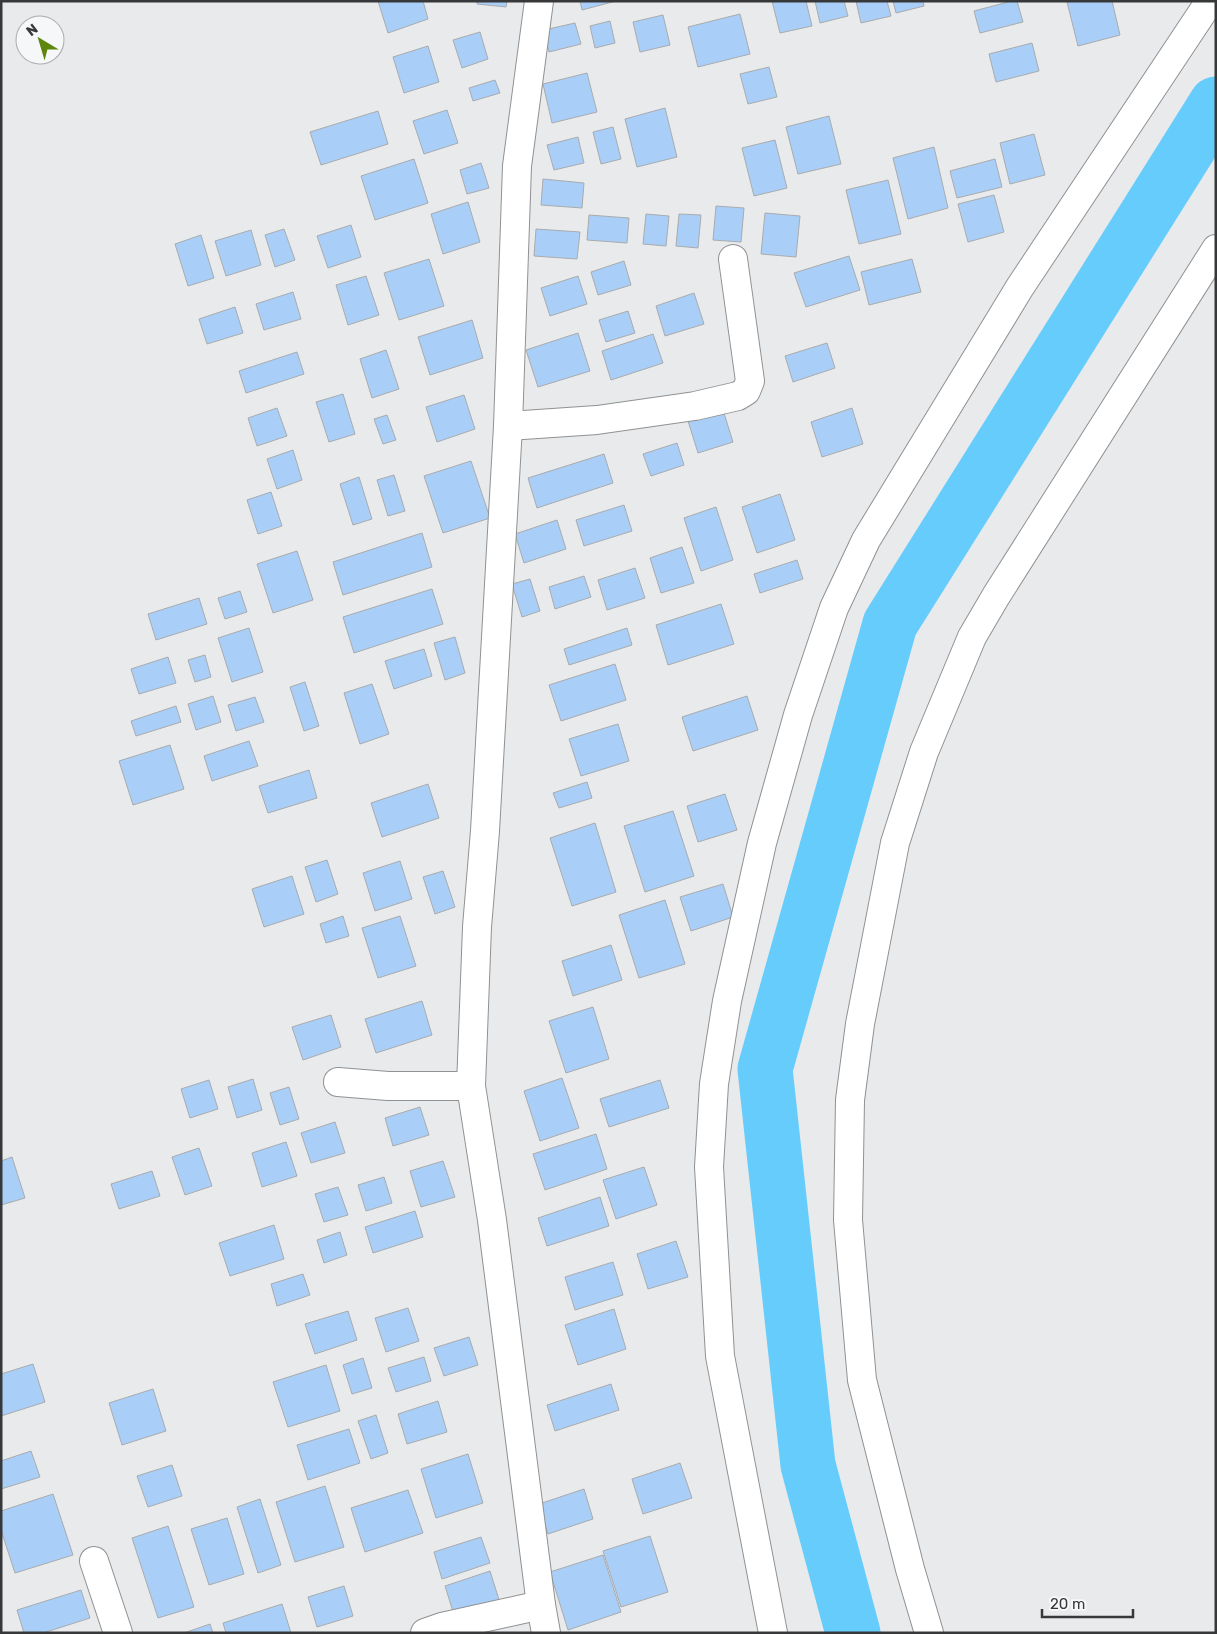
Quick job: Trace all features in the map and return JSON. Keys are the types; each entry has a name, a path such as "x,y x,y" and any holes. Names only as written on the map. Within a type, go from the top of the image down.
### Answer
{"street":[{"path":"539,1 518,166 508,426 485,831 477,927 471,1086 492,1220 546,1633"},
{"path":"773,1633 720,1356 709,1167 714,1084 727,1001 762,843 798,715 831,616 866,540 1020,287 1210,1"},
{"path":"929,1633 910,1569 862,1380 848,1220 850,1100 860,1024 878,925 895,844 924,752 972,637 1216,248"},
{"path":"508,426 597,420 694,406 738,396 746,391 750,381 733,259"},
{"path":"338,1082 388,1086 471,1086"},
{"path":"94,1562 118,1633"},
{"path":"425,1633 442,1627 541,1605"}],"building":[{"path":"378,1 423,1 428,19 388,33"},
{"path":"477,1 507,1 506,7 477,4"},
{"path":"580,1 616,1 582,10"},
{"path":"772,1 806,1 812,26 780,33"},
{"path":"815,1 844,1 848,16 820,23"},
{"path":"856,1 887,1 891,16 861,23"},
{"path":"893,1 923,1 924,6 896,13"},
{"path":"1017,1 1023,22 980,33 974,11"},
{"path":"1112,1 1120,35 1078,46 1067,2"},
{"path":"740,14 750,54 698,67 688,27"},
{"path":"663,15 670,45 640,52 633,22"},
{"path":"610,21 615,43 595,48 590,26"},
{"path":"575,23 581,44 549,52 544,30"},
{"path":"480,32 488,59 462,68 453,40"},
{"path":"1032,43 1039,71 996,82 989,54"},
{"path":"428,46 439,82 404,93 393,57"},
{"path":"769,67 777,97 748,104 740,74"},
{"path":"587,73 597,112 552,123 543,84"},
{"path":"495,80 500,93 473,101 469,88"},
{"path":"665,108 677,157 637,167 625,119"},
{"path":"447,110 458,143 424,154 413,121"},
{"path":"378,111 388,144 321,165 310,132"},
{"path":"829,116 841,164 798,174 786,127"},
{"path":"613,127 621,159 601,164 593,132"},
{"path":"1034,134 1045,175 1010,184 1000,143"},
{"path":"578,137 584,163 554,170 547,145"},
{"path":"775,140 787,188 754,196 742,148"},
{"path":"934,147 948,208 908,219 893,158"},
{"path":"414,159 428,203 375,220 361,176"},
{"path":"995,159 1002,187 957,198 950,171"},
{"path":"481,163 489,188 467,194 460,170"},
{"path":"543,179 584,183 582,208 541,205"},
{"path":"888,180 901,234 859,244 846,190"},
{"path":"994,195 1004,232 968,242 958,204"},
{"path":"468,202 480,242 443,254 431,214"},
{"path":"716,206 744,208 741,242 713,240"},
{"path":"765,213 800,216 796,257 761,254"},
{"path":"646,214 669,216 666,246 643,244"},
{"path":"679,214 701,215 698,248 676,246"},
{"path":"589,215 629,218 627,243 587,240"},
{"path":"351,225 361,257 328,268 317,236"},
{"path":"284,229 295,260 275,267 265,235"},
{"path":"536,229 580,232 577,259 534,256"},
{"path":"251,230 261,265 226,276 215,241"},
{"path":"201,235 214,278 188,286 175,244"},
{"path":"849,256 860,290 806,307 794,273"},
{"path":"429,259 444,306 399,320 384,273"},
{"path":"912,259 921,292 869,305 861,272"},
{"path":"624,261 631,285 598,295 591,272"},
{"path":"366,276 379,315 348,325 336,285"},
{"path":"578,276 587,304 550,316 541,288"},
{"path":"293,292 301,319 264,330 256,304"},
{"path":"694,293 704,324 665,336 656,306"},
{"path":"235,307 243,333 207,344 199,319"},
{"path":"628,311 635,333 606,342 599,320"},
{"path":"472,320 483,358 430,375 418,337"},
{"path":"578,333 590,371 538,387 526,350"},
{"path":"653,334 663,363 611,380 602,351"},
{"path":"827,343 835,368 793,382 785,356"},
{"path":"386,350 399,389 372,398 360,359"},
{"path":"297,352 304,374 246,393 239,371"},
{"path":"343,394 355,434 329,442 316,402"},
{"path":"464,395 475,429 437,442 426,407"},
{"path":"277,408 287,436 257,446 248,418"},
{"path":"852,408 863,444 822,457 811,422"},
{"path":"723,410 733,442 698,453 688,421"},
{"path":"387,415 396,440 383,444 374,419"},
{"path":"677,443 684,465 651,476 643,454"},
{"path":"293,450 302,480 277,489 267,459"},
{"path":"604,454 613,483 537,508 528,478"},
{"path":"471,461 490,518 443,533 424,476"},
{"path":"394,475 405,511 388,516 377,480"},
{"path":"359,477 372,519 353,525 340,484"},
{"path":"271,492 282,526 258,534 247,500"},
{"path":"780,494 795,540 757,553 742,507"},
{"path":"624,505 632,531 584,546 576,520"},
{"path":"716,507 733,560 701,571 684,518"},
{"path":"557,520 566,549 524,563 515,534"},
{"path":"422,533 432,567 343,595 333,562"},
{"path":"682,547 694,583 661,593 650,558"},
{"path":"297,551 313,600 273,613 257,564"},
{"path":"797,560 803,579 760,593 754,574"},
{"path":"635,568 645,598 607,610 598,580"},
{"path":"584,576 591,597 555,609 549,587"},
{"path":"530,579 540,611 522,617 512,584"},
{"path":"432,589 443,624 354,653 343,617"},
{"path":"240,591 247,612 225,619 218,598"},
{"path":"199,598 207,624 156,640 148,614"},
{"path":"721,604 734,644 668,665 656,625"},
{"path":"249,628 263,672 232,682 218,638"},
{"path":"627,628 632,645 569,665 564,649"},
{"path":"455,637 465,673 445,680 434,643"},
{"path":"424,649 432,676 394,689 385,661"},
{"path":"205,655 211,677 195,682 188,660"},
{"path":"168,657 176,683 139,694 131,669"},
{"path":"615,664 626,700 561,721 549,685"},
{"path":"305,682 319,726 304,731 290,687"},
{"path":"372,684 389,734 360,744 344,693"},
{"path":"213,696 221,722 196,730 188,704"},
{"path":"747,696 758,730 693,751 682,717"},
{"path":"255,697 264,722 236,731 228,705"},
{"path":"176,706 181,722 136,736 131,721"},
{"path":"618,724 629,761 581,776 569,739"},
{"path":"249,741 258,766 212,781 204,756"},
{"path":"170,745 184,789 133,805 119,761"},
{"path":"309,770 317,798 268,813 259,786"},
{"path":"587,782 592,798 559,808 553,793"},
{"path":"428,784 439,818 382,837 371,803"},
{"path":"725,794 737,830 698,842 687,806"},
{"path":"673,811 694,876 645,892 624,826"},
{"path":"595,823 616,892 572,906 550,838"},
{"path":"327,860 338,894 316,902 305,867"},
{"path":"400,861 412,899 375,911 363,873"},
{"path":"443,871 455,907 435,914 423,877"},
{"path":"292,876 304,914 264,927 252,889"},
{"path":"723,884 733,917 691,931 680,897"},
{"path":"665,900 685,964 639,978 619,915"},
{"path":"343,916 349,936 326,943 320,924"},
{"path":"400,916 416,966 378,978 362,928"},
{"path":"611,945 622,980 573,996 562,961"},
{"path":"422,1001 432,1035 376,1053 365,1019"},
{"path":"593,1007 609,1059 566,1073 549,1021"},
{"path":"331,1015 341,1047 303,1060 292,1027"},
{"path":"562,1078 579,1128 540,1141 524,1091"},
{"path":"253,1079 262,1110 237,1118 228,1087"},
{"path":"209,1080 218,1109 190,1118 181,1089"},
{"path":"660,1080 669,1108 609,1127 600,1099"},
{"path":"289,1087 299,1119 280,1125 270,1093"},
{"path":"420,1107 429,1135 393,1146 385,1118"},
{"path":"335,1122 345,1153 311,1163 301,1133"},
{"path":"596,1134 607,1169 545,1190 533,1154"},
{"path":"286,1142 297,1176 262,1187 252,1153"},
{"path":"199,1148 212,1186 185,1195 172,1157"},
{"path":"12,1157 25,1198 1,1205 1,1161"},
{"path":"443,1161 455,1197 421,1207 410,1171"},
{"path":"644,1167 657,1205 616,1219 603,1180"},
{"path":"152,1171 160,1196 119,1209 111,1184"},
{"path":"384,1177 392,1203 366,1211 358,1185"},
{"path":"338,1187 348,1215 324,1222 315,1194"},
{"path":"600,1197 609,1226 547,1246 538,1218"},
{"path":"415,1211 423,1237 373,1253 365,1227"},
{"path":"274,1225 284,1259 230,1276 219,1243"},
{"path":"340,1232 347,1255 324,1263 317,1240"},
{"path":"676,1241 688,1277 648,1289 637,1254"},
{"path":"613,1262 623,1295 575,1310 565,1277"},
{"path":"303,1274 310,1295 277,1306 271,1284"},
{"path":"408,1308 419,1341 386,1352 375,1318"},
{"path":"614,1309 626,1349 578,1365 565,1325"},
{"path":"348,1311 357,1340 315,1354 305,1324"},
{"path":"469,1337 478,1365 444,1376 434,1348"},
{"path":"424,1357 431,1381 396,1392 388,1368"},
{"path":"363,1358 372,1388 352,1394 343,1365"},
{"path":"33,1364 45,1402 1,1416 1,1374"},
{"path":"326,1365 340,1411 288,1427 273,1382"},
{"path":"611,1384 619,1410 555,1431 547,1405"},
{"path":"153,1389 166,1431 122,1445 109,1403"},
{"path":"438,1401 447,1432 407,1444 398,1414"},
{"path":"376,1415 388,1453 371,1459 358,1421"},
{"path":"349,1429 360,1463 308,1480 297,1445"},
{"path":"31,1451 40,1477 1,1489 1,1461"},
{"path":"468,1454 483,1503 436,1518 421,1469"},
{"path":"680,1463 692,1498 643,1514 632,1479"},
{"path":"172,1465 182,1496 148,1507 137,1476"},
{"path":"325,1486 344,1547 295,1562 276,1502"},
{"path":"584,1489 593,1519 548,1534 539,1504"},
{"path":"408,1490 423,1533 365,1552 351,1508"},
{"path":"53,1494 73,1555 15,1573 1,1530 1,1511"},
{"path":"260,1499 281,1565 258,1573 237,1507"},
{"path":"227,1518 244,1574 209,1585 191,1529"},
{"path":"168,1526 194,1607 158,1618 132,1538"},
{"path":"650,1536 668,1592 621,1607 603,1551"},
{"path":"481,1537 490,1563 442,1579 434,1552"},
{"path":"603,1555 621,1612 568,1630 550,1572"},
{"path":"490,1571 500,1603 455,1618 445,1586"},
{"path":"344,1586 353,1616 317,1627 308,1597"},
{"path":"81,1590 90,1618 43,1633 24,1633 17,1610"},
{"path":"282,1604 291,1633 226,1633 223,1623"},
{"path":"210,1624 213,1633 184,1633"}],"waterway":[{"path":"853,1633 808,1465 765,1069 890,624 1216,104"}]}
